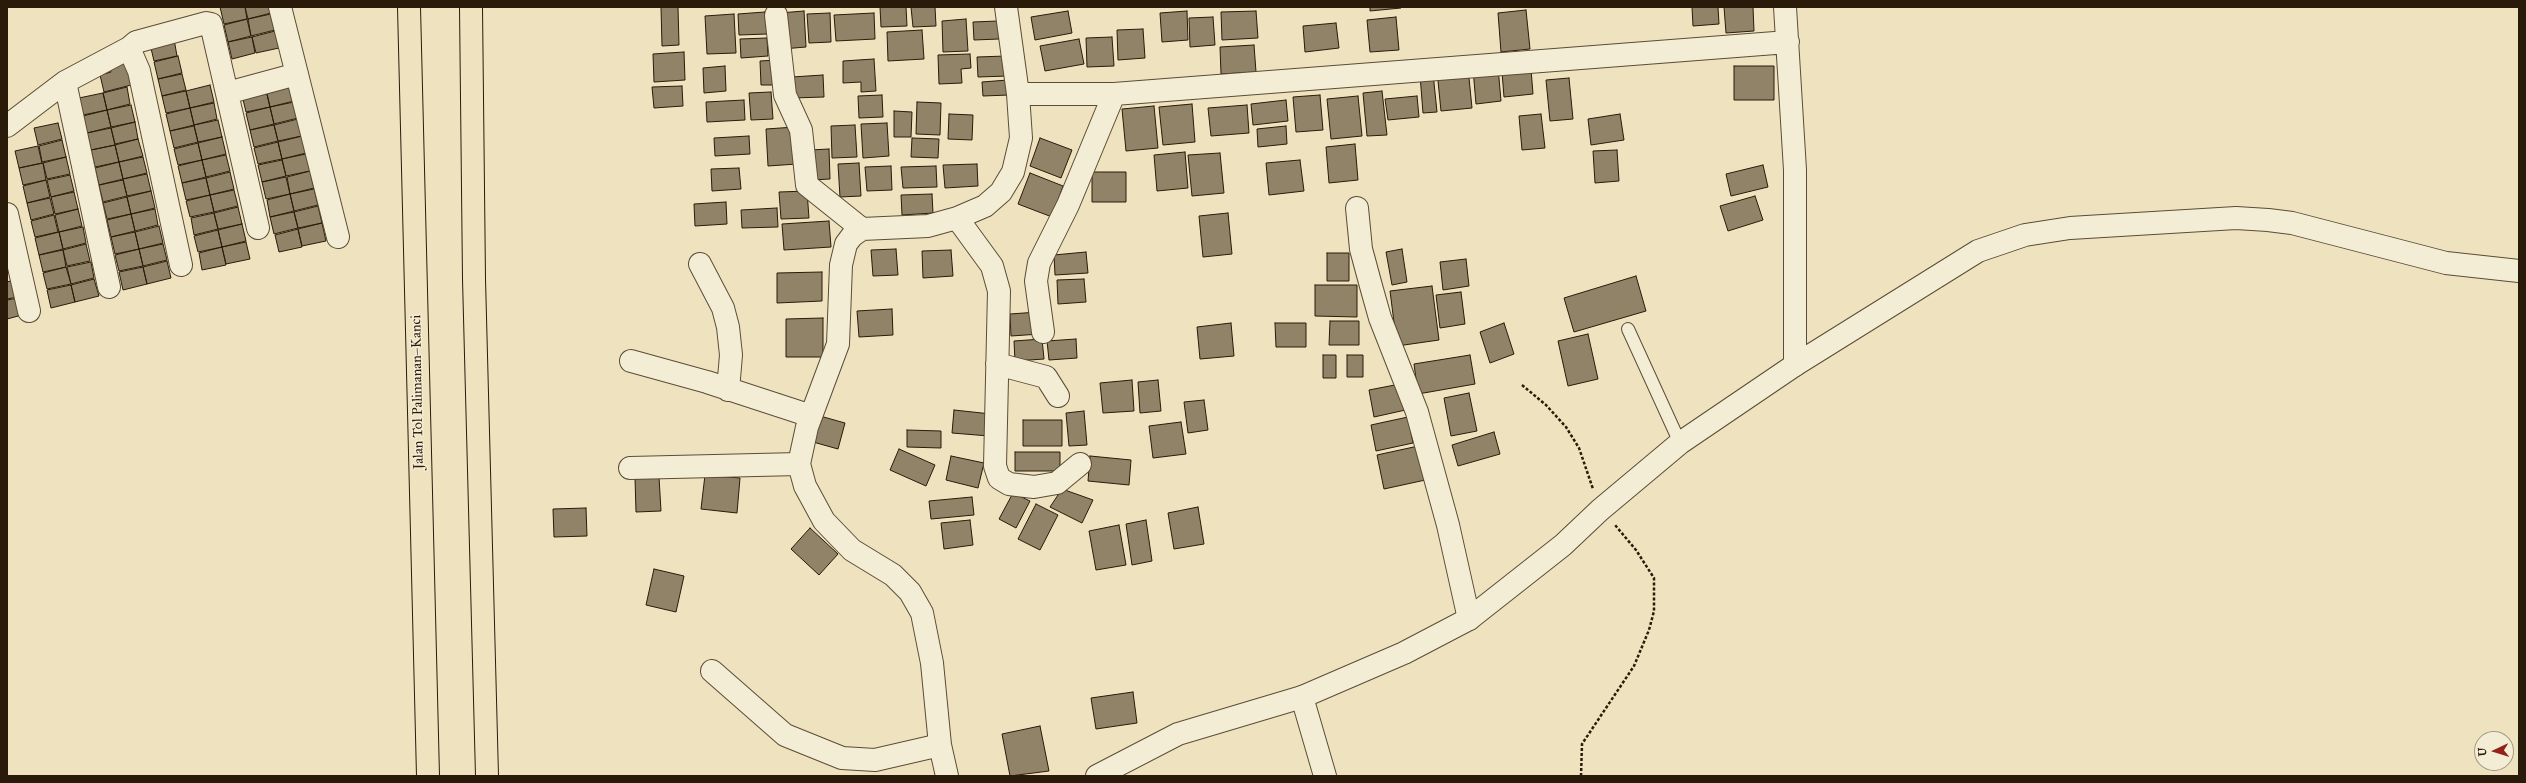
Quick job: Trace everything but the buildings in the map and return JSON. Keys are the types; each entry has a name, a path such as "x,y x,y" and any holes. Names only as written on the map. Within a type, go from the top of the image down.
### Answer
{"highway":[{"name":"Jalan Tol Palimanan–Kanci","path":"409,7 428,776"},
{"path":"471,7 474,279 487,776"}],"street":[{"path":"280,7 338,237"},
{"path":"947,776 940,745 932,663 922,613 910,592 893,575 852,550 824,521 808,491 799,464 801,448 811,416 838,344 841,265 846,244 852,236 862,229 928,226 957,218 985,206 1001,192 1013,172 1021,138 1018,94 1006,7"},
{"path":"1785,7 1795,170 1795,365"},
{"path":"776,15 785,95 801,130 807,185 862,229"},
{"path":"7,126 65,82 129,48 136,42 206,23 211,24 258,228"},
{"path":"1018,94 1114,94 1788,42"},
{"path":"129,48 139,71 182,265"},
{"path":"227,93 297,74"},
{"path":"65,82 109,287"},
{"path":"1043,332 1036,281 1039,263 1068,205 1114,94"},
{"path":"1357,208 1361,248 1370,286 1380,318 1417,412 1448,525 1470,619"},
{"path":"7,214 29,311"},
{"path":"957,218 992,266 999,291 995,466 999,478 1009,484 1034,487 1057,484 1080,464"},
{"path":"1097,776 1178,734 1302,697 1404,653 1470,619 1563,545 1600,510 1680,443 1795,365 1978,251 2025,235 2070,228 2236,218 2292,223 2446,263 2519,271"},
{"path":"700,264 723,308 728,327 731,355 728,390"},
{"path":"631,361 811,416"},
{"path":"998,364 1046,377 1058,396"},
{"path":"630,468 799,464"},
{"path":"712,671 759,714 785,735 842,758 875,760 940,745"},
{"path":"1302,697 1325,776"}],"lane":[{"path":"1628,329 1680,443"}],"path":[{"path":"1522,385 1546,404 1566,427 1579,448 1600,510 1624,533 1654,578 1654,611 1649,630 1634,666 1582,744 1581,776"}]}
